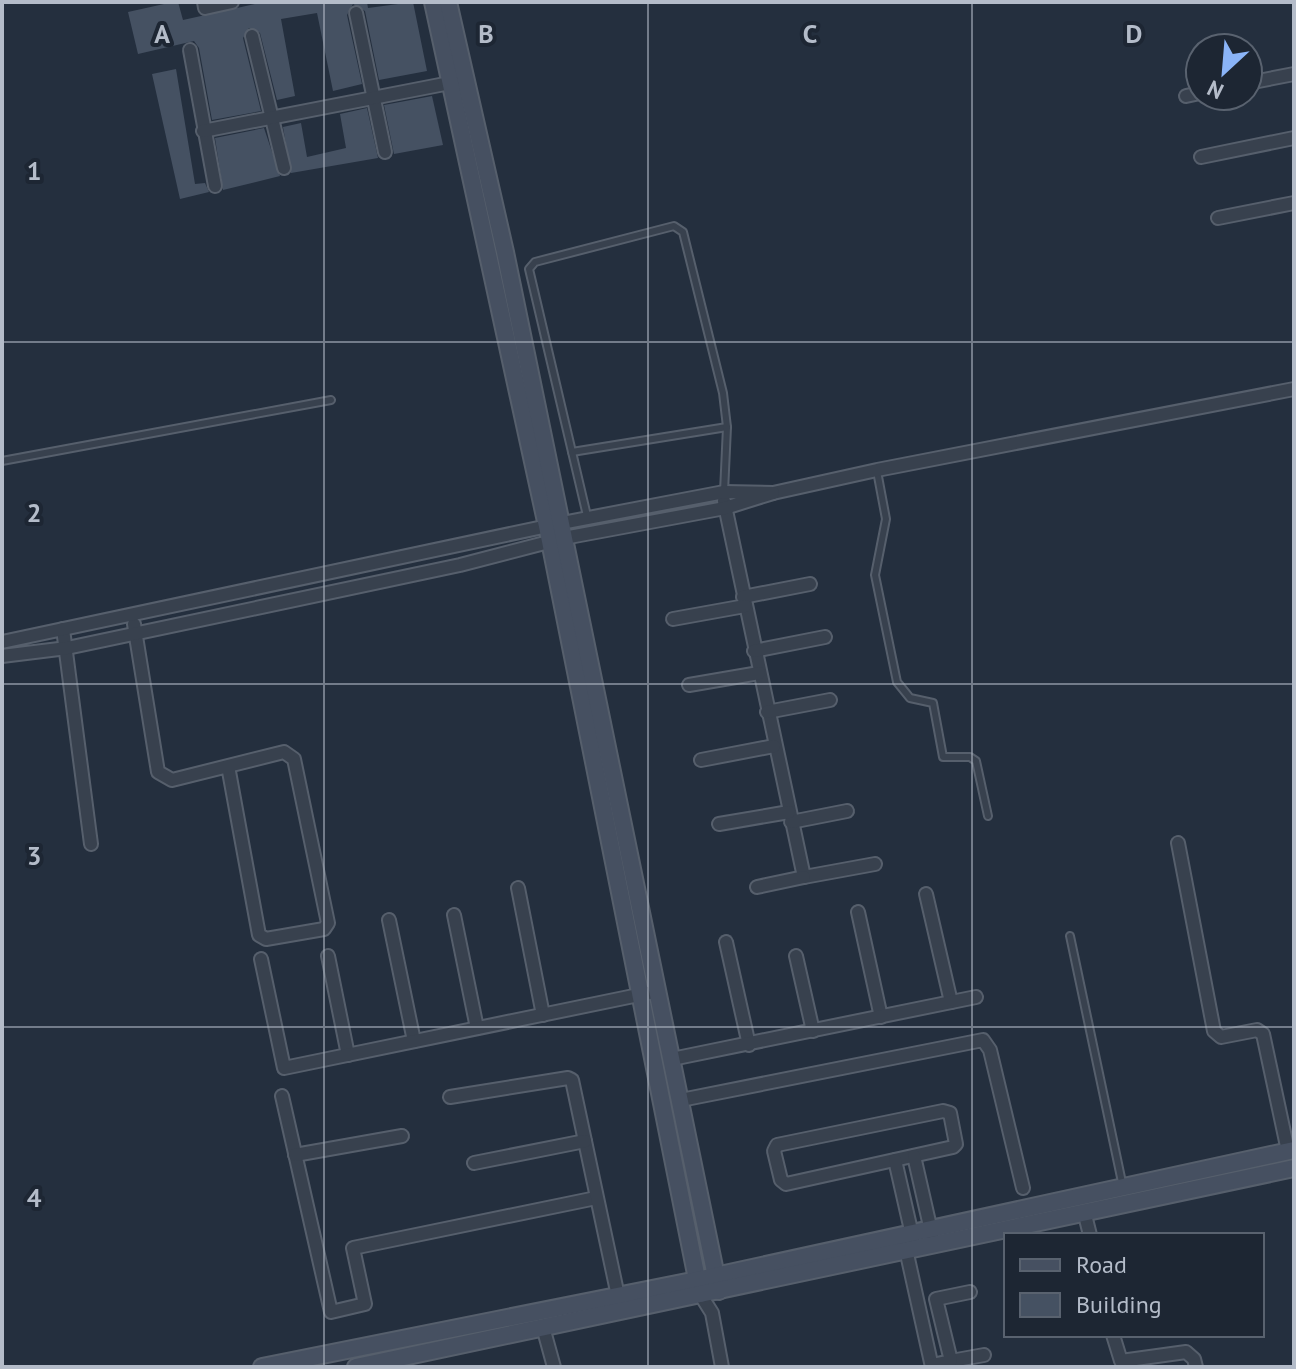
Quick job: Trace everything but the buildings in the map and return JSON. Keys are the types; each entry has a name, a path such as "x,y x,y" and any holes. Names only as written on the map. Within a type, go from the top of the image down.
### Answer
{"street":[{"path":"204,2 205,8 232,2"},
{"path":"433,2 457,82 658,991 718,1284 712,1313"},
{"path":"448,2 457,82"},
{"path":"356,13 385,152"},
{"path":"252,36 284,168"},
{"path":"190,50 215,186"},
{"path":"1264,80 1294,74"},
{"path":"203,131 457,82"},
{"path":"1201,157 1294,138"},
{"path":"1218,218 1294,203"},
{"path":"2,642 556,532 592,533 725,508 773,493 877,470 1294,389"},
{"path":"2,656 67,648 460,565 587,518 724,492 773,493"},
{"path":"724,492 754,651 804,877"},
{"path":"556,532 640,995 699,1287 712,1313 722,1367"},
{"path":"673,619 810,584"},
{"path":"131,614 158,772 172,780 228,766 284,752 294,759 328,923 324,929 266,939 259,935 228,766"},
{"path":"63,629 91,844"},
{"path":"754,651 825,637"},
{"path":"689,685 759,673"},
{"path":"767,712 830,700"},
{"path":"701,760 774,746"},
{"path":"719,824 847,811"},
{"path":"262,1367 618,1296 718,1284 1125,1195 1291,1151 1263,1034 1257,1030 1221,1037 1214,1031 1178,843"},
{"path":"757,887 875,864"},
{"path":"518,888 543,1015"},
{"path":"926,894 951,1002"},
{"path":"858,912 881,1017"},
{"path":"454,915 477,1028"},
{"path":"389,920 414,1041"},
{"path":"726,942 749,1045"},
{"path":"328,956 348,1055"},
{"path":"796,956 813,1031"},
{"path":"261,959 284,1068 658,991"},
{"path":"672,1059 976,997"},
{"path":"681,1100 983,1040 990,1050 1023,1188"},
{"path":"450,1097 570,1078 618,1296"},
{"path":"282,1096 332,1312 366,1302 353,1248 596,1198"},
{"path":"943,1111 950,1113 955,1146 895,1160 786,1184 781,1180 774,1151 777,1145 943,1111"},
{"path":"295,1155 402,1136"},
{"path":"474,1163 585,1141"},
{"path":"914,1156 932,1236"},
{"path":"895,1160 918,1302 932,1366 984,1355"},
{"path":"932,1236 1084,1211 1125,1195 1294,1168"},
{"path":"1084,1211 1090,1233"},
{"path":"356,1367 543,1327 699,1287"},
{"path":"918,1302 970,1292"},
{"path":"936,1299 951,1361"},
{"path":"543,1327 554,1367"},
{"path":"1114,1337 1121,1361 1186,1352 1194,1359 1196,1367"}],"lane":[{"path":"592,533 529,269 535,262 674,226 683,232 723,393 727,427 724,492"},
{"path":"2,461 331,400"},
{"path":"572,452 727,427"},
{"path":"877,470 886,519 875,575 897,682 910,698 933,703 943,757 970,757 976,761 988,816"},
{"path":"1070,936 1125,1195"}]}
